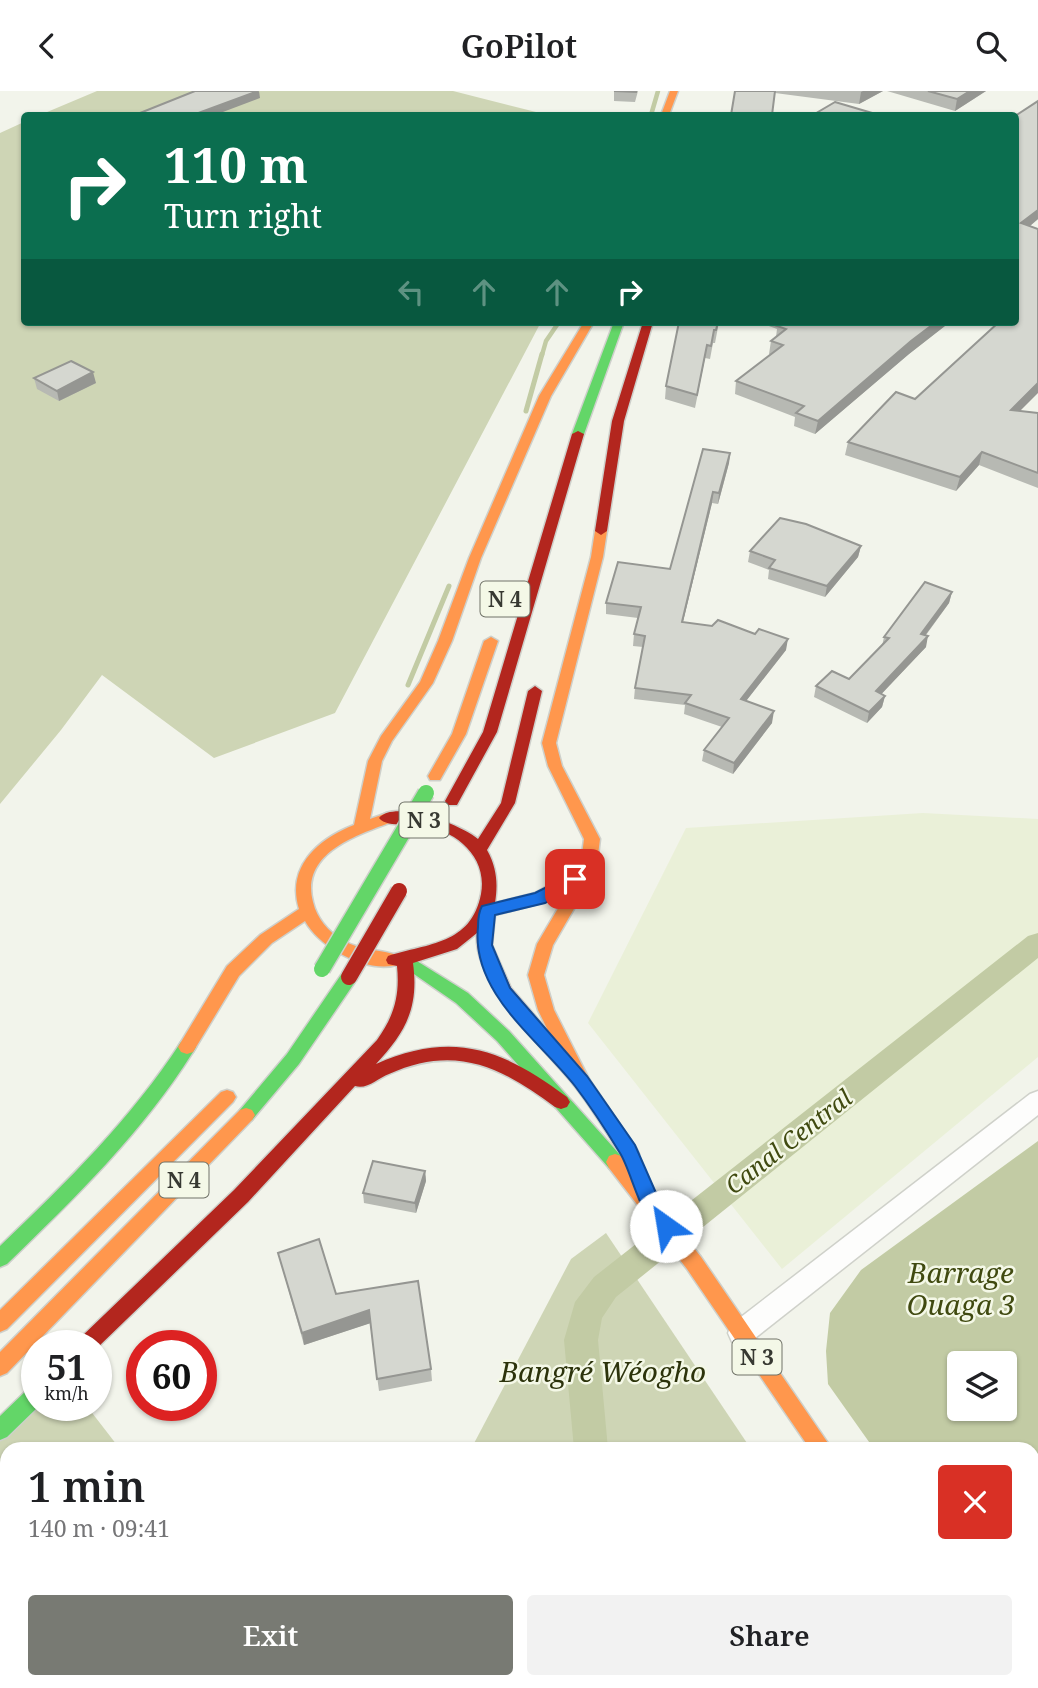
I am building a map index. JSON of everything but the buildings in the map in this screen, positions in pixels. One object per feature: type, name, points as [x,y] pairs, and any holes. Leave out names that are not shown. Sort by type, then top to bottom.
[{"type":"main road","points":[[666,112],[674,91]]},
{"type":"main road","points":[[682,112],[687,91]]},
{"type":"main road","points":[[361,824],[375,761],[386,739],[426,683],[445,641],[475,558],[545,396],[588,326]]},
{"type":"main road","points":[[576,373],[589,326]]},
{"type":"main road","points":[[599,426],[618,326]]},
{"type":"main road","name":"N 4","points":[[431,836],[490,732],[572,453],[618,326]]},
{"type":"main road","points":[[581,1081],[546,1010],[536,975],[545,944],[588,871],[592,839],[555,766],[549,743],[597,557],[618,421],[647,326]]},
{"type":"main road","name":"N 4","points":[[318,974],[459,734],[497,626]]},
{"type":"main road","points":[[481,849],[508,803],[539,678]]},
{"type":"main road","name":"N 3","points":[[305,913],[301,892],[305,871],[318,852],[337,836],[361,824],[387,818],[414,818],[441,823],[463,834],[481,849],[491,870],[493,893],[487,911],[484,945],[493,973],[504,992],[581,1081],[629,1151],[653,1207]]},
{"type":"main road","name":"N 4","points":[[0,1366],[241,1121],[293,1059],[349,977],[411,871]]},
{"type":"main road","points":[[0,1258],[101,1160],[163,1087],[233,971],[266,939],[305,913],[315,930],[332,944],[353,954],[377,959],[404,959],[437,952],[465,936],[487,911],[539,898],[588,871]]},
{"type":"main road","points":[[103,1330],[241,1196],[383,1045],[403,1019],[410,992],[404,959]]},
{"type":"main road","name":"N 3","points":[[404,959],[462,997],[503,1036],[653,1207],[817,1442]]},
{"type":"main road","points":[[310,1122],[388,1062],[421,1055],[467,1054],[508,1066],[561,1102]]},
{"type":"main road","name":"N 4","points":[[0,1324],[238,1084]]},
{"type":"main road","points":[[0,1430],[21,1410]]},
{"type":"street","points":[[741,1333],[1038,1101]]},
{"type":"shaded area","points":[[923,813],[1038,819],[1038,1057],[782,1269],[588,1023],[686,828]]},
{"type":"green space","points":[[97,91],[453,91],[536,112],[47,112]]},
{"type":"green space","points":[[21,123],[21,326],[539,326],[335,713],[214,758],[102,675],[0,804],[0,133]]},
{"type":"green space","name":"Bangré Wéogho","points":[[606,1233],[746,1442],[475,1442],[571,1259]]},
{"type":"green space","points":[[21,1420],[98,1421],[115,1442],[0,1442]]},
{"type":"water","name":"Barrage Ouaga 3","points":[[1038,1141],[1038,1442],[869,1442],[828,1384],[826,1351],[830,1313],[861,1270]]},
{"type":"waterway","points":[[652,112],[658,91]]},
{"type":"waterway","points":[[542,355],[546,341],[556,326]]},
{"type":"waterway","points":[[526,411],[542,354]]},
{"type":"waterway","points":[[408,685],[449,586]]},
{"type":"waterway","name":"Canal Central","points":[[590,1442],[581,1340],[587,1313],[605,1287],[1038,943]]},
{"type":"traffic: fast","points":[[578,434],[618,326]]},
{"type":"traffic: fast","points":[[322,969],[426,793]]},
{"type":"traffic: fast","points":[[404,959],[462,998],[503,1036],[615,1162]]},
{"type":"traffic: fast","points":[[246,1115],[293,1059],[349,977]]},
{"type":"traffic: fast","points":[[0,1258],[101,1159],[147,1105],[187,1047]]},
{"type":"traffic: fast","points":[[0,1430],[21,1410]]},
{"type":"traffic: slow","points":[[666,112],[674,91]]},
{"type":"traffic: slow","points":[[361,824],[375,761],[386,739],[426,683],[445,641],[475,558],[545,396],[587,326]]},
{"type":"traffic: slow","points":[[581,1081],[546,1010],[536,975],[545,944],[588,871],[592,839],[555,766],[549,743],[597,557],[601,531]]},
{"type":"traffic: slow","points":[[435,776],[459,734],[491,641]]},
{"type":"traffic: slow","points":[[387,818],[347,834],[320,851],[308,868],[303,895],[316,927],[337,945],[365,956],[394,960]]},
{"type":"traffic: slow","points":[[187,1047],[233,971],[266,939],[305,913]]},
{"type":"traffic: slow","points":[[0,1323],[227,1097]]},
{"type":"traffic: slow","points":[[0,1366],[246,1115]]},
{"type":"traffic: slow","points":[[615,1162],[694,1263],[817,1442]]},
{"type":"traffic: jam","points":[[601,531],[618,421],[647,326]]},
{"type":"traffic: jam","points":[[452,801],[490,732],[578,434]]},
{"type":"traffic: jam","points":[[480,849],[508,803],[535,691]]},
{"type":"traffic: jam","points":[[387,818],[430,821],[455,830],[471,841],[482,855],[490,888],[487,904],[479,920],[467,934],[437,951],[394,960]]},
{"type":"traffic: jam","points":[[487,911],[539,898],[586,872]]},
{"type":"traffic: jam","points":[[349,977],[399,891]]},
{"type":"traffic: jam","points":[[487,911],[484,945],[504,992],[581,1081],[630,1154]]},
{"type":"traffic: jam","points":[[103,1330],[241,1196],[383,1045],[397,1024],[405,1005],[407,984],[404,959]]},
{"type":"traffic: jam","points":[[361,1081],[378,1071],[415,1057],[454,1054],[492,1060],[511,1068],[561,1102]]},
{"type":"route","points":[[575,879],[539,898],[487,911],[484,945],[493,973],[504,992],[581,1081],[629,1151],[653,1207],[666,1226]]}]
